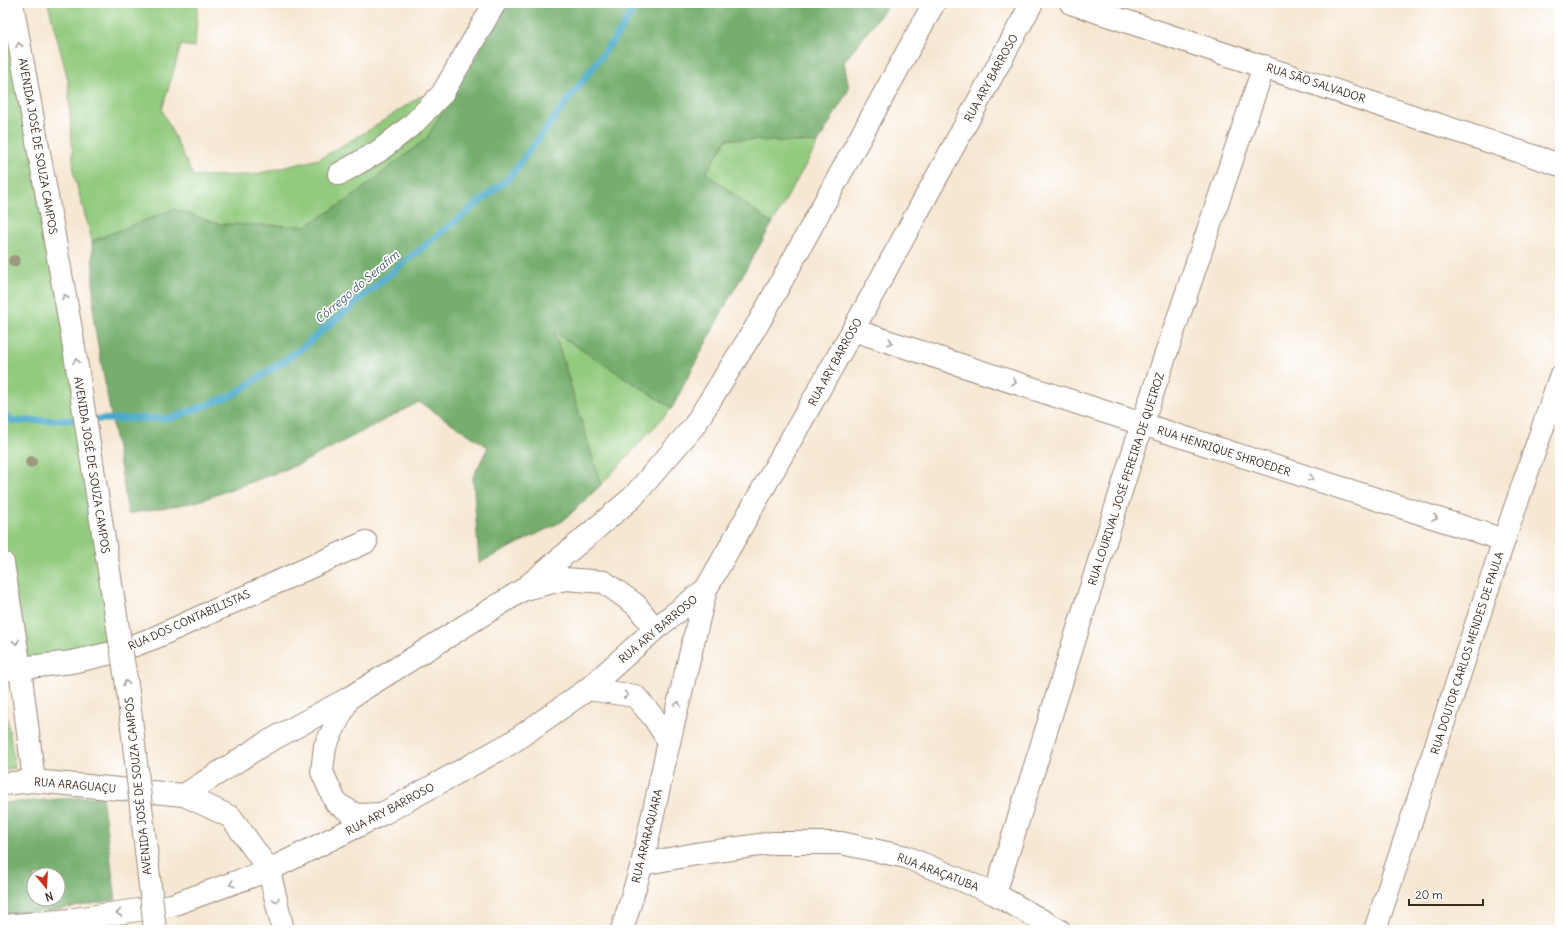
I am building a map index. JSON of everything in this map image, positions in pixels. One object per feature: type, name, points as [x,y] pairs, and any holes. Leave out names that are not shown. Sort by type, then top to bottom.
[{"type":"main road","name":"AVENIDA JOSÉ DE SOUZA CAMPOS","points":[[12,3],[72,335],[128,692],[154,930]]},
{"type":"main road","points":[[339,174],[379,151],[413,124],[442,94],[495,3]]},
{"type":"main road","points":[[184,795],[264,744],[349,698],[524,589],[632,498],[694,426],[759,322],[934,3]]},
{"type":"main road","name":"RUA ARY BARROSO","points":[[3,926],[69,920],[172,905],[269,870],[384,813],[511,744],[588,689],[655,629],[706,589],[853,330],[1032,3]]},
{"type":"main road","name":"RUA SÃO SALVADOR","points":[[1071,3],[1560,165]]},
{"type":"main road","name":"RUA LOURIVAL JOSÉ PEREIRA DE QUEIROZ","points":[[995,894],[1142,424],[1264,66]]},
{"type":"main road","name":"RUA HENRIQUE SHROEDER","points":[[853,330],[1504,540]]},
{"type":"main road","name":"RUA DOUTOR CARLOS MENDES DE PAULA","points":[[1375,930],[1504,540],[1560,377]]},
{"type":"main road","name":"RUA DOS CONTABILISTAS","points":[[12,669],[72,662],[116,652],[154,638],[366,542]]},
{"type":"main road","points":[[3,562],[12,669],[34,781]]},
{"type":"main road","points":[[524,589],[565,578],[604,582],[636,605],[655,629]]},
{"type":"main road","name":"RUA ARARAQUARA","points":[[622,930],[642,864],[669,742],[706,589]]},
{"type":"main road","points":[[588,689],[635,696],[654,718],[669,742]]},
{"type":"main road","points":[[349,698],[325,746],[322,772],[336,803],[356,815],[384,813]]},
{"type":"main road","name":"RUA ARAGUAÇU","points":[[3,784],[34,781],[184,795],[231,817],[269,870],[284,930]]},
{"type":"main road","name":"RUA ARAÇATUBA","points":[[642,864],[696,854],[773,843],[842,843],[906,857],[995,894],[1059,930]]},
{"type":"green space","points":[[3,3],[11,3],[116,652],[20,668],[3,563]]},
{"type":"green space","points":[[48,3],[198,3],[195,47],[181,45],[162,110],[193,176],[252,175],[319,159],[369,130],[419,97],[454,91],[426,139],[348,200],[306,226],[219,224],[174,209],[92,241],[74,175],[68,80]]},
{"type":"green space","points":[[508,3],[890,3],[844,62],[849,89],[818,143],[727,139],[706,173],[772,224],[726,304],[672,408],[554,332],[601,485],[563,521],[479,563],[473,477],[488,447],[419,402],[300,464],[196,502],[128,514],[94,323],[92,241],[174,209],[219,224],[306,226],[348,200],[426,139]]},
{"type":"green space","points":[[727,139],[818,143],[772,224],[706,173]]},
{"type":"green space","points":[[554,331],[672,408],[601,485]]},
{"type":"green space","points":[[3,692],[15,768],[3,770]]},
{"type":"green space","points":[[102,796],[116,900],[49,911],[3,914],[3,803]]},
{"type":"waterway","name":"Córrego do Serafim","points":[[3,413],[13,421],[172,418],[233,395],[297,352],[397,268],[508,179],[622,29],[636,3]]}]
